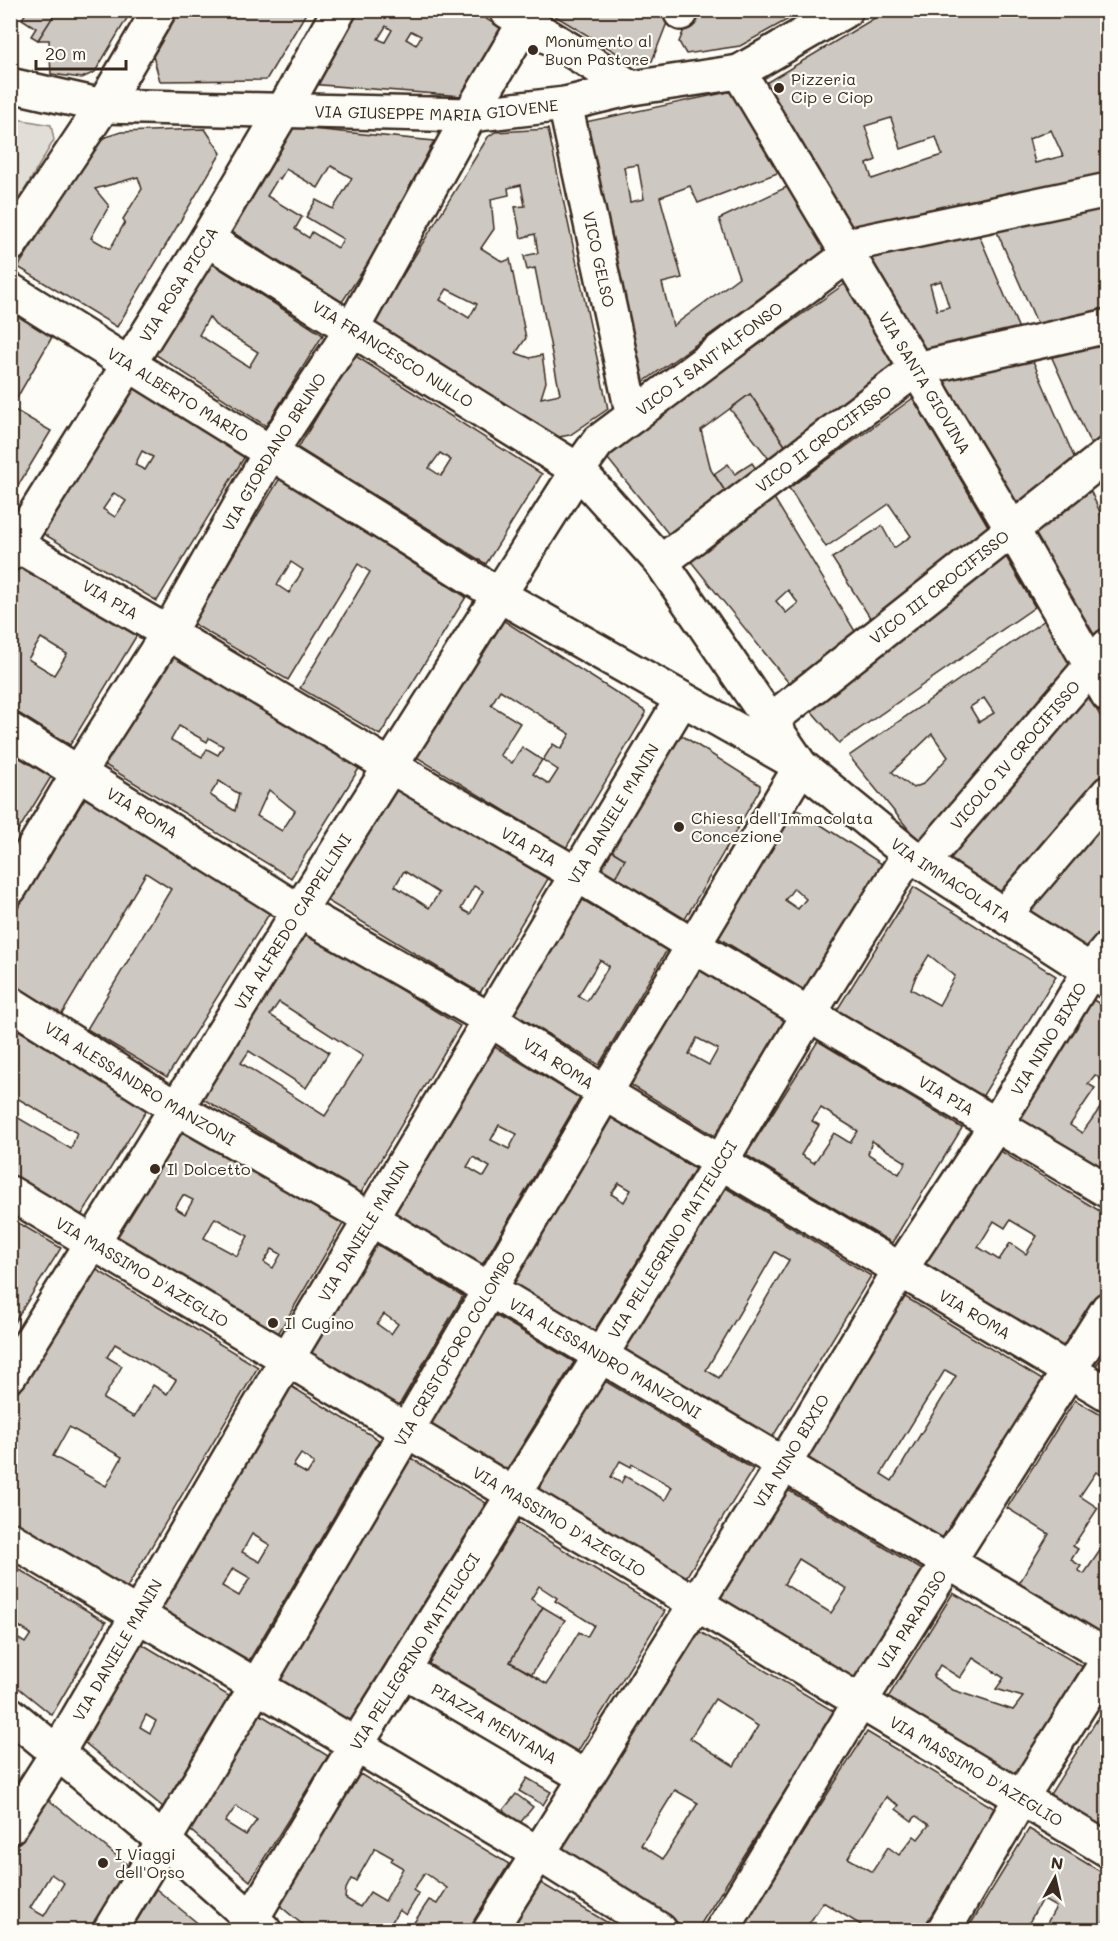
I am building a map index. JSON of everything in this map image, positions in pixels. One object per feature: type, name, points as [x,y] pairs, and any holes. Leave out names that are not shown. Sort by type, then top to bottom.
[{"type":"street","points":[[10,245],[104,106],[159,10]]},
{"type":"street","name":"VIA ROSA PICCA","points":[[12,547],[207,239],[339,10]]},
{"type":"street","name":"VIA GIUSEPPE MARIA GIOVENE","points":[[10,85],[104,106],[470,115],[566,104],[632,88],[739,72],[846,10]]},
{"type":"street","points":[[520,15],[632,88]]},
{"type":"street","name":"VIA GIORDANO BRUNO","points":[[10,888],[79,772],[168,633],[270,453],[352,329],[470,115],[520,15]]},
{"type":"street","name":"VIA SANTA GIOVINA","points":[[739,72],[1012,529],[1099,657],[1107,696]]},
{"type":"street","name":"VICO GELSO","points":[[566,104],[633,416]]},
{"type":"street","name":"VICO I SANT'ALFONSO","points":[[578,470],[598,442],[846,251],[1107,190]]},
{"type":"street","name":"VIA FRANCESCO NULLO","points":[[207,239],[578,470]]},
{"type":"street","name":"VIA ALBERTO MARIO","points":[[10,291],[499,595]]},
{"type":"street","name":"VICO II CROCIFISSO","points":[[661,562],[916,369],[1107,327]]},
{"type":"street","name":"VICO III CROCIFISSO","points":[[770,721],[1107,454]]},
{"type":"street","name":"VIA IMMACOLATA","points":[[578,470],[661,562],[801,766]]},
{"type":"street","name":"VIA ALFREDO CAPPELLINI","points":[[10,1375],[299,910],[578,470]]},
{"type":"street","name":"VIA PIA","points":[[12,547],[168,633],[390,766],[578,874],[692,945],[1107,1191]]},
{"type":"street","name":"VIA IMMACOLATA","points":[[499,595],[801,766],[916,859],[1004,915],[1102,967]]},
{"type":"street","name":"VICOLO IV CROCIFISSO","points":[[916,859],[1099,657]]},
{"type":"street","name":"VIA DANIELE MANIN","points":[[10,1827],[58,1752],[287,1359],[682,699]]},
{"type":"street","name":"VIA ROMA","points":[[10,730],[299,910],[489,1019],[720,1163],[1107,1394]]},
{"type":"street","name":"VIA CRISTOFORO COLOMBO","points":[[110,1930],[256,1687],[692,945],[801,766]]},
{"type":"street","points":[[1004,915],[1107,794]]},
{"type":"street","name":"VIA PELLEGRINO MATTEUCCI","points":[[254,1927],[356,1745],[720,1163],[808,1014],[916,859]]},
{"type":"street","name":"VIA NINO BIXIO","points":[[490,1930],[784,1464],[900,1270],[1102,967]]},
{"type":"street","name":"VIA ALESSANDRO MANZONI","points":[[10,1004],[176,1108],[490,1289],[1107,1658]]},
{"type":"street","name":"VIA MASSIMO D'AZEGLIO","points":[[10,1193],[1107,1850]]},
{"type":"street","name":"VIA PARADISO","points":[[722,1930],[860,1702],[1107,1309]]},
{"type":"street","points":[[10,1539],[538,1854],[660,1930]]},
{"type":"street","points":[[944,1930],[1021,1798],[1107,1658]]},
{"type":"street","name":"PIAZZA MENTANA","points":[[403,1670],[585,1777]]},
{"type":"street","points":[[10,1714],[163,1840],[254,1927]]},
{"type":"shaded area","points":[[11,118],[51,125],[54,140],[11,213]]},
{"type":"building","points":[[28,10],[45,10],[54,16],[38,40],[31,36],[36,28],[22,19]]},
{"type":"building","points":[[57,10],[132,10],[95,72],[82,78],[51,74],[49,40],[38,40]]},
{"type":"building","points":[[180,10],[308,10],[266,80],[160,81],[153,56]]},
{"type":"building","points":[[352,10],[472,10],[501,28],[462,96],[309,84]],"holes":[[[386,26],[392,30],[385,42],[378,39]],[[411,31],[421,36],[416,45],[406,39]]]},
{"type":"building","points":[[555,10],[672,10],[652,61],[635,64],[552,14]]},
{"type":"building","points":[[692,10],[805,10],[740,46],[686,54],[679,42]]},
{"type":"building","points":[[888,10],[1108,10],[1108,181],[854,235],[764,84]],"holes":[[[891,118],[901,149],[936,137],[942,155],[872,179],[867,164],[876,160],[865,126]],[[1051,130],[1063,156],[1035,163],[1029,139]]]},
{"type":"building","points":[[733,91],[780,172],[698,203],[690,186],[660,197],[682,278],[662,283],[673,326],[739,277],[719,219],[789,186],[827,251],[639,385],[585,122]],"holes":[[[638,165],[644,199],[630,202],[624,167]]]},
{"type":"building","points":[[281,126],[434,141],[374,254],[342,302],[221,225]],"holes":[[[331,166],[352,178],[333,209],[316,200],[306,217],[343,239],[338,248],[312,232],[309,238],[295,229],[302,217],[267,196],[286,169],[318,188]]]},
{"type":"building","points":[[205,129],[221,153],[117,327],[18,267],[95,146],[106,137],[121,132]],"holes":[[[138,177],[142,189],[123,219],[125,222],[110,249],[91,238],[109,206],[95,189]]]},
{"type":"building","points":[[548,129],[608,409],[570,435],[553,438],[374,322],[488,137],[495,132]],"holes":[[[521,185],[525,206],[515,207],[521,238],[535,234],[538,253],[524,256],[527,270],[535,268],[560,394],[541,398],[546,382],[542,355],[530,358],[516,353],[526,338],[510,259],[503,262],[481,248],[494,229],[491,199],[509,195],[508,188]],[[447,289],[477,304],[469,318],[440,300]]]},
{"type":"building","points":[[1108,202],[1108,319],[1041,332],[994,225]]},
{"type":"building","points":[[976,228],[1022,336],[920,357],[862,259]],"holes":[[[941,281],[949,307],[937,310],[930,284]]]},
{"type":"building","points":[[202,257],[323,335],[266,426],[147,349]],"holes":[[[209,317],[215,325],[258,352],[249,367],[199,335]]]},
{"type":"building","points":[[846,283],[898,372],[790,453],[750,394],[701,430],[711,470],[727,494],[671,537],[604,454]]},
{"type":"building","points":[[10,305],[55,332],[11,408],[51,431],[10,499]]},
{"type":"building","points":[[1108,339],[1108,441],[1094,452],[1049,351]]},
{"type":"building","points":[[1030,354],[1077,464],[1015,516],[931,374]]},
{"type":"building","points":[[354,355],[542,474],[486,564],[298,448]],"holes":[[[440,453],[451,460],[441,476],[429,468]]]},
{"type":"building","points":[[127,381],[245,456],[157,601],[37,530]],"holes":[[[142,451],[153,457],[145,470],[135,465]],[[114,493],[126,501],[115,517],[103,509]]]},
{"type":"building","points":[[750,394],[790,453],[773,464],[730,409]]},
{"type":"building","points":[[913,398],[992,533],[876,627],[832,558],[882,526],[894,548],[911,536],[889,504],[826,547],[789,488]]},
{"type":"building","points":[[752,463],[759,473],[727,494],[714,474],[728,464],[735,474]]},
{"type":"building","points":[[280,478],[466,597],[380,735],[300,688],[370,572],[358,564],[288,680],[192,623]],"holes":[[[291,562],[303,570],[289,593],[277,585]]]},
{"type":"building","points":[[1087,483],[1108,530],[1108,633],[1094,649],[1024,532]]},
{"type":"building","points":[[774,498],[861,641],[796,692],[689,559]],"holes":[[[788,590],[798,603],[786,613],[776,601]]]},
{"type":"building","points":[[1002,550],[1035,607],[839,743],[807,706]]},
{"type":"building","points":[[17,564],[137,635],[70,745],[10,708],[10,575]],"holes":[[[41,638],[67,654],[54,675],[28,659]]]},
{"type":"building","points":[[495,615],[645,711],[645,715],[566,848],[410,753]],"holes":[[[500,690],[570,734],[561,749],[553,744],[543,760],[558,770],[549,784],[533,774],[542,760],[522,747],[512,763],[500,755],[520,723],[491,705]]]},
{"type":"building","points":[[1045,620],[1074,671],[923,847],[849,756]],"holes":[[[984,698],[994,713],[979,722],[970,707]],[[932,734],[948,757],[923,784],[913,788],[892,772]]]},
{"type":"building","points":[[172,655],[360,767],[291,878],[105,765]],"holes":[[[179,726],[207,742],[209,738],[223,746],[218,755],[207,749],[202,757],[171,740]],[[219,781],[239,794],[235,811],[210,795]],[[269,790],[295,811],[282,831],[257,816]]]},
{"type":"building","points":[[1084,688],[1108,729],[1108,782],[1006,901],[939,858]]},
{"type":"building","name":"Chiesa dell'Immacolata Concezione","points":[[678,733],[760,785],[760,789],[685,919],[615,877],[625,859],[607,848]]},
{"type":"building","points":[[10,752],[51,777],[10,844]]},
{"type":"building","points":[[390,785],[548,879],[480,993],[321,897]],"holes":[[[404,871],[439,893],[429,908],[395,886]],[[474,886],[483,891],[470,914],[461,909]]]},
{"type":"building","points":[[85,798],[271,911],[167,1077],[87,1029],[171,889],[146,873],[62,1014],[10,983],[10,921]]},
{"type":"building","points":[[787,803],[885,866],[806,991],[712,934]],"holes":[[[794,888],[806,899],[798,909],[785,900]]]},
{"type":"building","points":[[1108,803],[1108,927],[1087,952],[1018,908]]},
{"type":"building","points":[[607,848],[625,859],[615,877],[596,866]]},
{"type":"building","points":[[914,887],[1056,976],[982,1097],[837,1010]],"holes":[[[929,955],[955,976],[939,1005],[911,989]]]},
{"type":"building","points":[[578,897],[667,950],[599,1065],[510,1011]],"holes":[[[600,960],[609,966],[587,1001],[578,996]]]},
{"type":"building","points":[[301,929],[460,1026],[361,1193],[198,1096]],"holes":[[[279,1002],[363,1056],[325,1116],[241,1063],[249,1051],[306,1088],[329,1052],[270,1015]]]},
{"type":"building","points":[[693,966],[787,1022],[715,1136],[626,1082]],"holes":[[[697,1038],[718,1049],[709,1065],[689,1054]]]},
{"type":"building","points":[[1087,996],[1108,1009],[1108,1084],[1095,1075],[1088,1084],[1095,1088],[1070,1125],[1082,1133],[1108,1097],[1108,1173],[1013,1116]]},
{"type":"building","points":[[10,1025],[148,1108],[81,1216],[10,1174],[10,1113],[71,1149],[77,1133],[10,1094]]},
{"type":"building","points":[[818,1041],[962,1128],[892,1243],[746,1155]],"holes":[[[821,1108],[858,1131],[850,1143],[834,1133],[814,1163],[801,1155],[819,1125],[812,1121]],[[872,1141],[906,1162],[899,1174],[868,1154]]]},
{"type":"building","points":[[490,1044],[580,1098],[482,1265],[392,1211]],"holes":[[[499,1125],[517,1134],[509,1149],[491,1140]],[[473,1157],[490,1167],[484,1177],[467,1167]]]},
{"type":"building","points":[[607,1115],[695,1169],[594,1331],[511,1282]],"holes":[[[619,1183],[631,1190],[624,1202],[611,1194]]]},
{"type":"building","points":[[179,1126],[343,1224],[278,1334],[112,1235]],"holes":[[[183,1195],[193,1200],[185,1214],[175,1208]],[[215,1218],[248,1236],[237,1256],[204,1238]],[[272,1249],[281,1254],[273,1268],[264,1262]]]},
{"type":"building","points":[[994,1147],[1108,1216],[1108,1282],[1065,1348],[923,1262]],"holes":[[[1010,1220],[1037,1236],[1026,1254],[1010,1243],[999,1260],[978,1247],[994,1221],[1005,1228]]]},
{"type":"building","points":[[726,1188],[871,1276],[772,1438],[625,1350]],"holes":[[[775,1252],[789,1260],[719,1378],[706,1370]]]},
{"type":"building","points":[[10,1218],[61,1248],[10,1329]]},
{"type":"building","points":[[373,1242],[463,1296],[398,1407],[308,1352]],"holes":[[[384,1314],[398,1324],[391,1334],[377,1324]]]},
{"type":"building","points":[[92,1267],[258,1367],[125,1591],[10,1522],[10,1400]],"holes":[[[115,1344],[176,1380],[167,1394],[153,1385],[134,1417],[103,1399],[122,1366],[107,1357]],[[69,1427],[122,1457],[106,1486],[53,1456]]]},
{"type":"building","points":[[902,1295],[1044,1381],[944,1541],[802,1456]],"holes":[[[945,1370],[956,1376],[892,1481],[881,1474]]]},
{"type":"building","points":[[493,1314],[574,1362],[506,1471],[428,1425]]},
{"type":"building","points":[[1108,1348],[1108,1374],[1095,1367]]},
{"type":"building","points":[[605,1381],[753,1469],[685,1579],[538,1490]],"holes":[[[620,1461],[631,1467],[632,1464],[672,1487],[665,1500],[625,1476],[621,1483],[611,1477]]]},
{"type":"building","points":[[289,1385],[379,1440],[247,1664],[156,1609]],"holes":[[[301,1454],[314,1463],[307,1474],[293,1466]],[[252,1534],[270,1545],[260,1562],[242,1552]],[[233,1568],[250,1578],[239,1596],[222,1586]]]},
{"type":"building","points":[[1075,1400],[1108,1419],[1108,1480],[1096,1472],[1080,1496],[1098,1508],[1073,1546],[1078,1549],[1071,1560],[1081,1566],[1078,1570],[1084,1574],[1108,1539],[1108,1632],[1104,1637],[1018,1585],[1049,1534],[1007,1508]]},
{"type":"building","points":[[409,1457],[486,1503],[348,1724],[277,1682]]},
{"type":"building","points":[[783,1487],[924,1571],[855,1680],[716,1597]],"holes":[[[799,1559],[847,1589],[831,1613],[784,1584]]]},
{"type":"building","points":[[517,1522],[665,1611],[573,1759],[424,1671]],"holes":[[[539,1586],[557,1598],[555,1601],[594,1625],[587,1637],[579,1632],[547,1684],[510,1662],[543,1607],[531,1599]]]},
{"type":"building","points":[[10,1564],[106,1622],[52,1715],[10,1681]],"holes":[[[18,1626],[31,1634],[25,1643],[12,1635]]]},
{"type":"building","points":[[953,1593],[1085,1668],[1017,1777],[887,1699]],"holes":[[[973,1658],[1004,1678],[996,1689],[1023,1697],[1013,1710],[953,1690],[933,1677],[940,1665],[960,1678]]]},
{"type":"building","points":[[543,1607],[565,1620],[532,1674],[510,1662]]},
{"type":"building","points":[[695,1629],[835,1712],[697,1930],[690,1930],[558,1851]],"holes":[[[715,1699],[758,1726],[734,1766],[690,1738]],[[675,1790],[698,1803],[663,1859],[641,1845]]]},
{"type":"building","points":[[137,1641],[229,1696],[163,1807],[79,1738]],"holes":[[[146,1715],[156,1721],[150,1733],[140,1727]]]},
{"type":"building","points":[[1108,1702],[1108,1831],[1049,1796]]},
{"type":"building","points":[[258,1713],[328,1756],[250,1881],[190,1830]],"holes":[[[236,1806],[257,1820],[246,1835],[225,1822]]]},
{"type":"building","points":[[867,1732],[997,1810],[922,1930],[857,1930],[861,1925],[823,1902],[805,1930],[741,1930]],"holes":[[[886,1797],[899,1805],[896,1809],[912,1821],[916,1816],[929,1825],[918,1839],[914,1836],[899,1855],[888,1847],[872,1872],[848,1858]]]},
{"type":"building","points":[[360,1774],[509,1864],[468,1930],[409,1930],[429,1900],[437,1904],[447,1888],[425,1873],[413,1890],[419,1894],[406,1915],[399,1910],[390,1925],[398,1930],[309,1930],[279,1905]],"holes":[[[375,1848],[393,1858],[391,1861],[403,1868],[385,1901],[370,1892],[360,1907],[345,1898],[351,1879],[356,1881]]]},
{"type":"building","points":[[527,1778],[551,1792],[543,1805],[519,1791]]},
{"type":"building","points":[[516,1794],[533,1807],[520,1823],[503,1810]]},
{"type":"building","points":[[44,1796],[130,1867],[92,1930],[10,1930],[10,1853]],"holes":[[[51,1874],[64,1883],[44,1916],[30,1908]]]},
{"type":"building","points":[[1029,1829],[1108,1876],[1108,1915],[1098,1930],[1043,1930],[1056,1907],[1042,1899],[1025,1930],[967,1930]]},
{"type":"building","points":[[539,1882],[620,1930],[509,1930]]},
{"type":"building","points":[[156,1889],[206,1930],[131,1930]]},
{"type":"place","name":"Monumento al Buon Pastore","points":[[533,50]]},
{"type":"place","name":"Pizzeria Cip e Ciop","points":[[779,88]]},
{"type":"place","name":"Chiesa dell'Immacolata Concezione","points":[[679,827]]},
{"type":"place","name":"Il Dolcetto","points":[[155,1169]]},
{"type":"place","name":"Il Cugino","points":[[273,1323]]},
{"type":"place","name":"I Viaggi dell'Orso","points":[[103,1863]]}]
